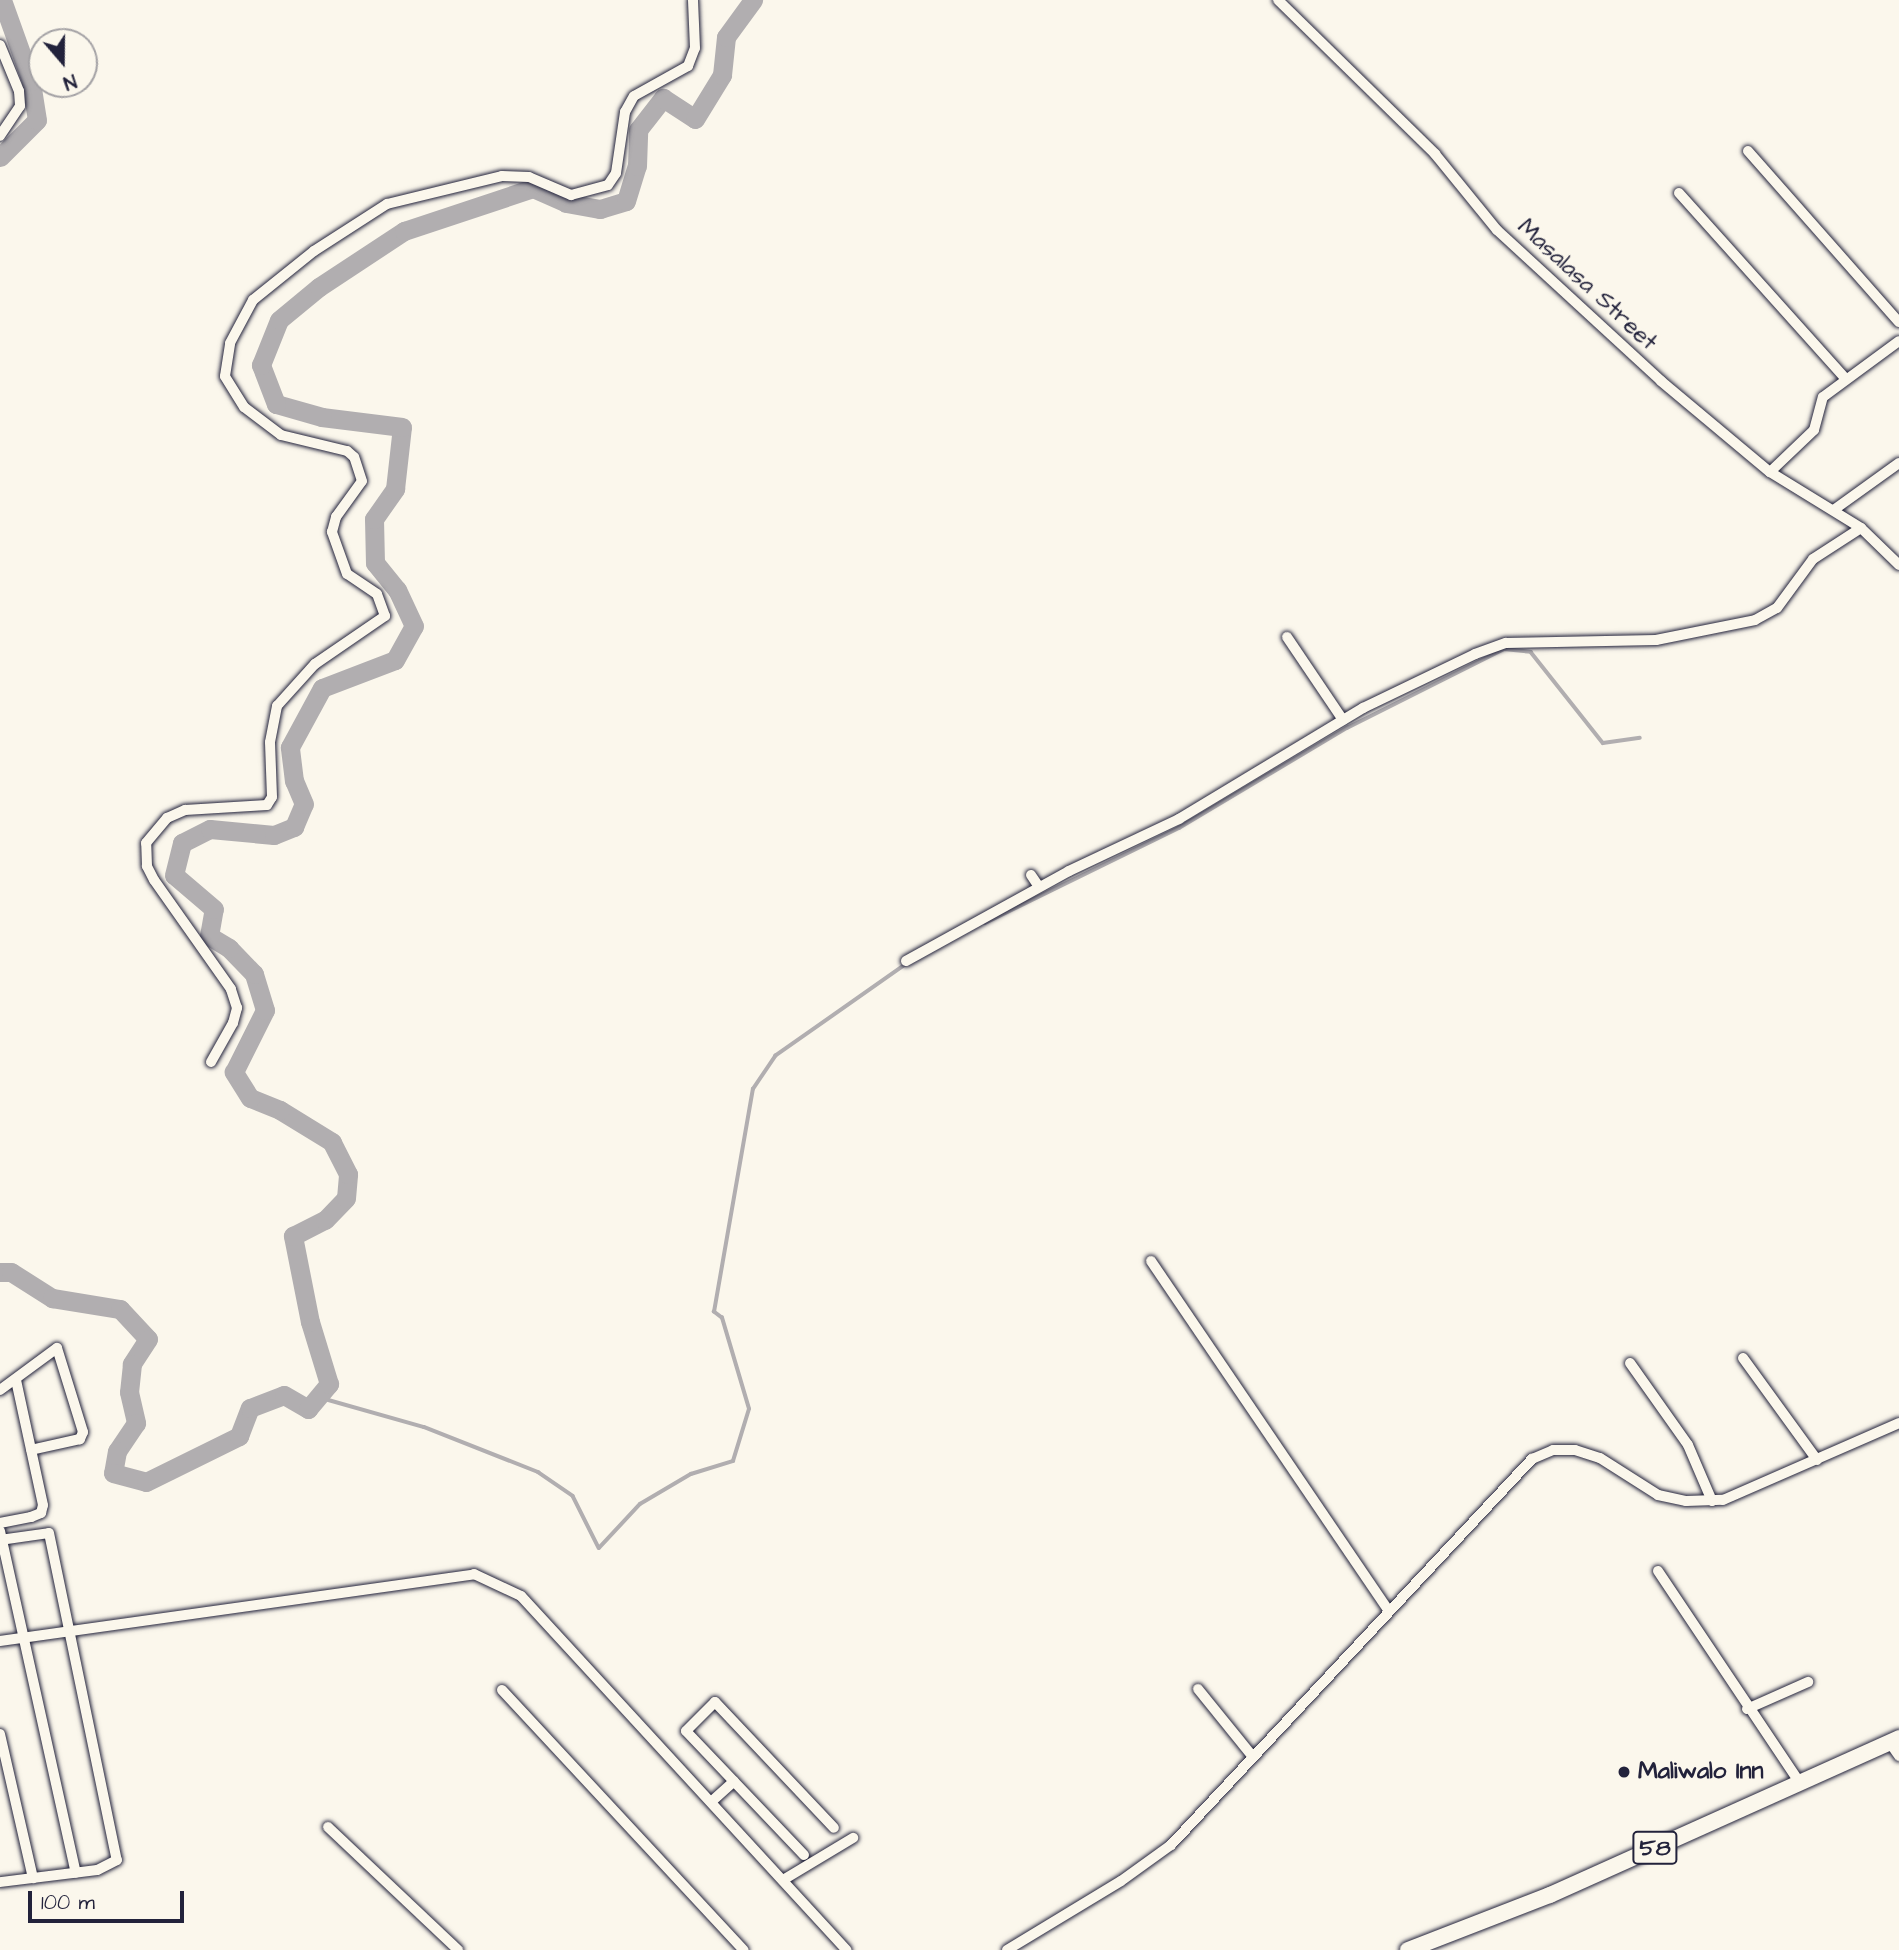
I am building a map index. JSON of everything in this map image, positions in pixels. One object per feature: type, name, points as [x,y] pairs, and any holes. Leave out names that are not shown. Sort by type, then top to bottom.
[{"type":"highway","name":"58","points":[[1408,1950],[1540,1899],[1800,1783],[1896,1746]]},
{"type":"street","points":[[211,1062],[233,1023],[237,1007],[231,989],[146,866],[146,843],[167,818],[185,810],[267,805],[272,797],[270,742],[276,706],[315,664],[385,616],[377,594],[347,574],[332,532],[336,517],[362,481],[354,457],[347,451],[281,435],[244,407],[225,376],[230,343],[253,300],[314,251],[387,204],[502,176],[529,177],[571,195],[608,185],[616,173],[625,112],[634,96],[688,66],[695,48],[692,0]]},
{"type":"street","name":"Masalasa Street","points":[[1278,0],[1435,154],[1497,230],[1661,381],[1770,472],[1835,509],[1861,528],[1899,565]]},
{"type":"street","points":[[0,45],[19,91],[20,107],[0,136]]},
{"type":"street","points":[[1748,151],[1899,321]]},
{"type":"street","points":[[1679,193],[1845,378]]},
{"type":"street","points":[[1770,472],[1814,430],[1820,402],[1845,378],[1899,341]]},
{"type":"street","points":[[1835,509],[1899,463]]},
{"type":"street","points":[[906,961],[1038,887],[1179,819],[1342,720],[1506,643],[1656,640],[1755,621],[1777,608],[1813,559],[1861,528]]},
{"type":"street","points":[[1287,637],[1342,720]]},
{"type":"street","points":[[1031,875],[1038,887]]},
{"type":"street","points":[[1151,1261],[1387,1608]]},
{"type":"street","points":[[0,1390],[57,1348],[83,1432],[80,1439],[31,1450]]},
{"type":"street","points":[[1743,1358],[1816,1460]]},
{"type":"street","points":[[1630,1363],[1688,1445],[1712,1501]]},
{"type":"street","points":[[0,1523],[41,1513],[43,1505],[16,1380]]},
{"type":"street","points":[[1007,1950],[1164,1850],[1253,1757],[1387,1608],[1522,1467],[1547,1452],[1583,1452],[1658,1495],[1712,1501],[1737,1496],[1899,1423]]},
{"type":"street","points":[[0,1881],[33,1878],[76,1873],[97,1870],[117,1860],[49,1532],[1,1537],[76,1873]]},
{"type":"street","points":[[1658,1571],[1800,1783]]},
{"type":"street","points":[[0,1640],[474,1574],[521,1596],[846,1950]]},
{"type":"street","points":[[1748,1709],[1808,1682]]},
{"type":"street","points":[[1198,1689],[1253,1757]]},
{"type":"street","points":[[502,1690],[744,1950]]},
{"type":"street","points":[[804,1855],[686,1731],[715,1702],[834,1828]]},
{"type":"street","points":[[0,1734],[33,1878]]},
{"type":"street","points":[[711,1802],[734,1781]]},
{"type":"street","points":[[328,1827],[458,1950]]},
{"type":"street","points":[[783,1880],[853,1838]]},
{"type":"waterway","points":[[0,157],[37,120],[31,81],[2,0]]},
{"type":"waterway","points":[[0,1272],[11,1272],[52,1298],[120,1309],[148,1339],[132,1364],[129,1392],[136,1423],[117,1451],[113,1473],[146,1482],[239,1436],[250,1408],[284,1395],[308,1409],[329,1384],[310,1322],[293,1236],[325,1220],[346,1198],[348,1174],[332,1142],[280,1110],[250,1098],[234,1072],[265,1010],[254,974],[229,948],[209,936],[214,909],[174,875],[182,843],[210,829],[274,835],[294,827],[304,804],[294,781],[290,747],[322,688],[395,660],[414,626],[397,590],[375,563],[374,519],[395,489],[402,427],[322,417],[276,404],[261,365],[279,320],[319,287],[404,231],[533,188],[566,203],[600,209],[626,201],[637,166],[638,130],[663,98],[695,119],[722,75],[726,37],[753,0]]},
{"type":"waterway","points":[[985,923],[1179,828],[1347,728],[1504,649],[1531,652],[1603,743],[1640,738]]},
{"type":"waterway","points":[[318,1397],[424,1427],[538,1472],[573,1496],[599,1548],[640,1504],[691,1474],[733,1461],[749,1409],[722,1318],[714,1312],[753,1089],[775,1056],[906,964]]},
{"type":"place","name":"Maliwalo Inn","points":[[1624,1772]]}]
